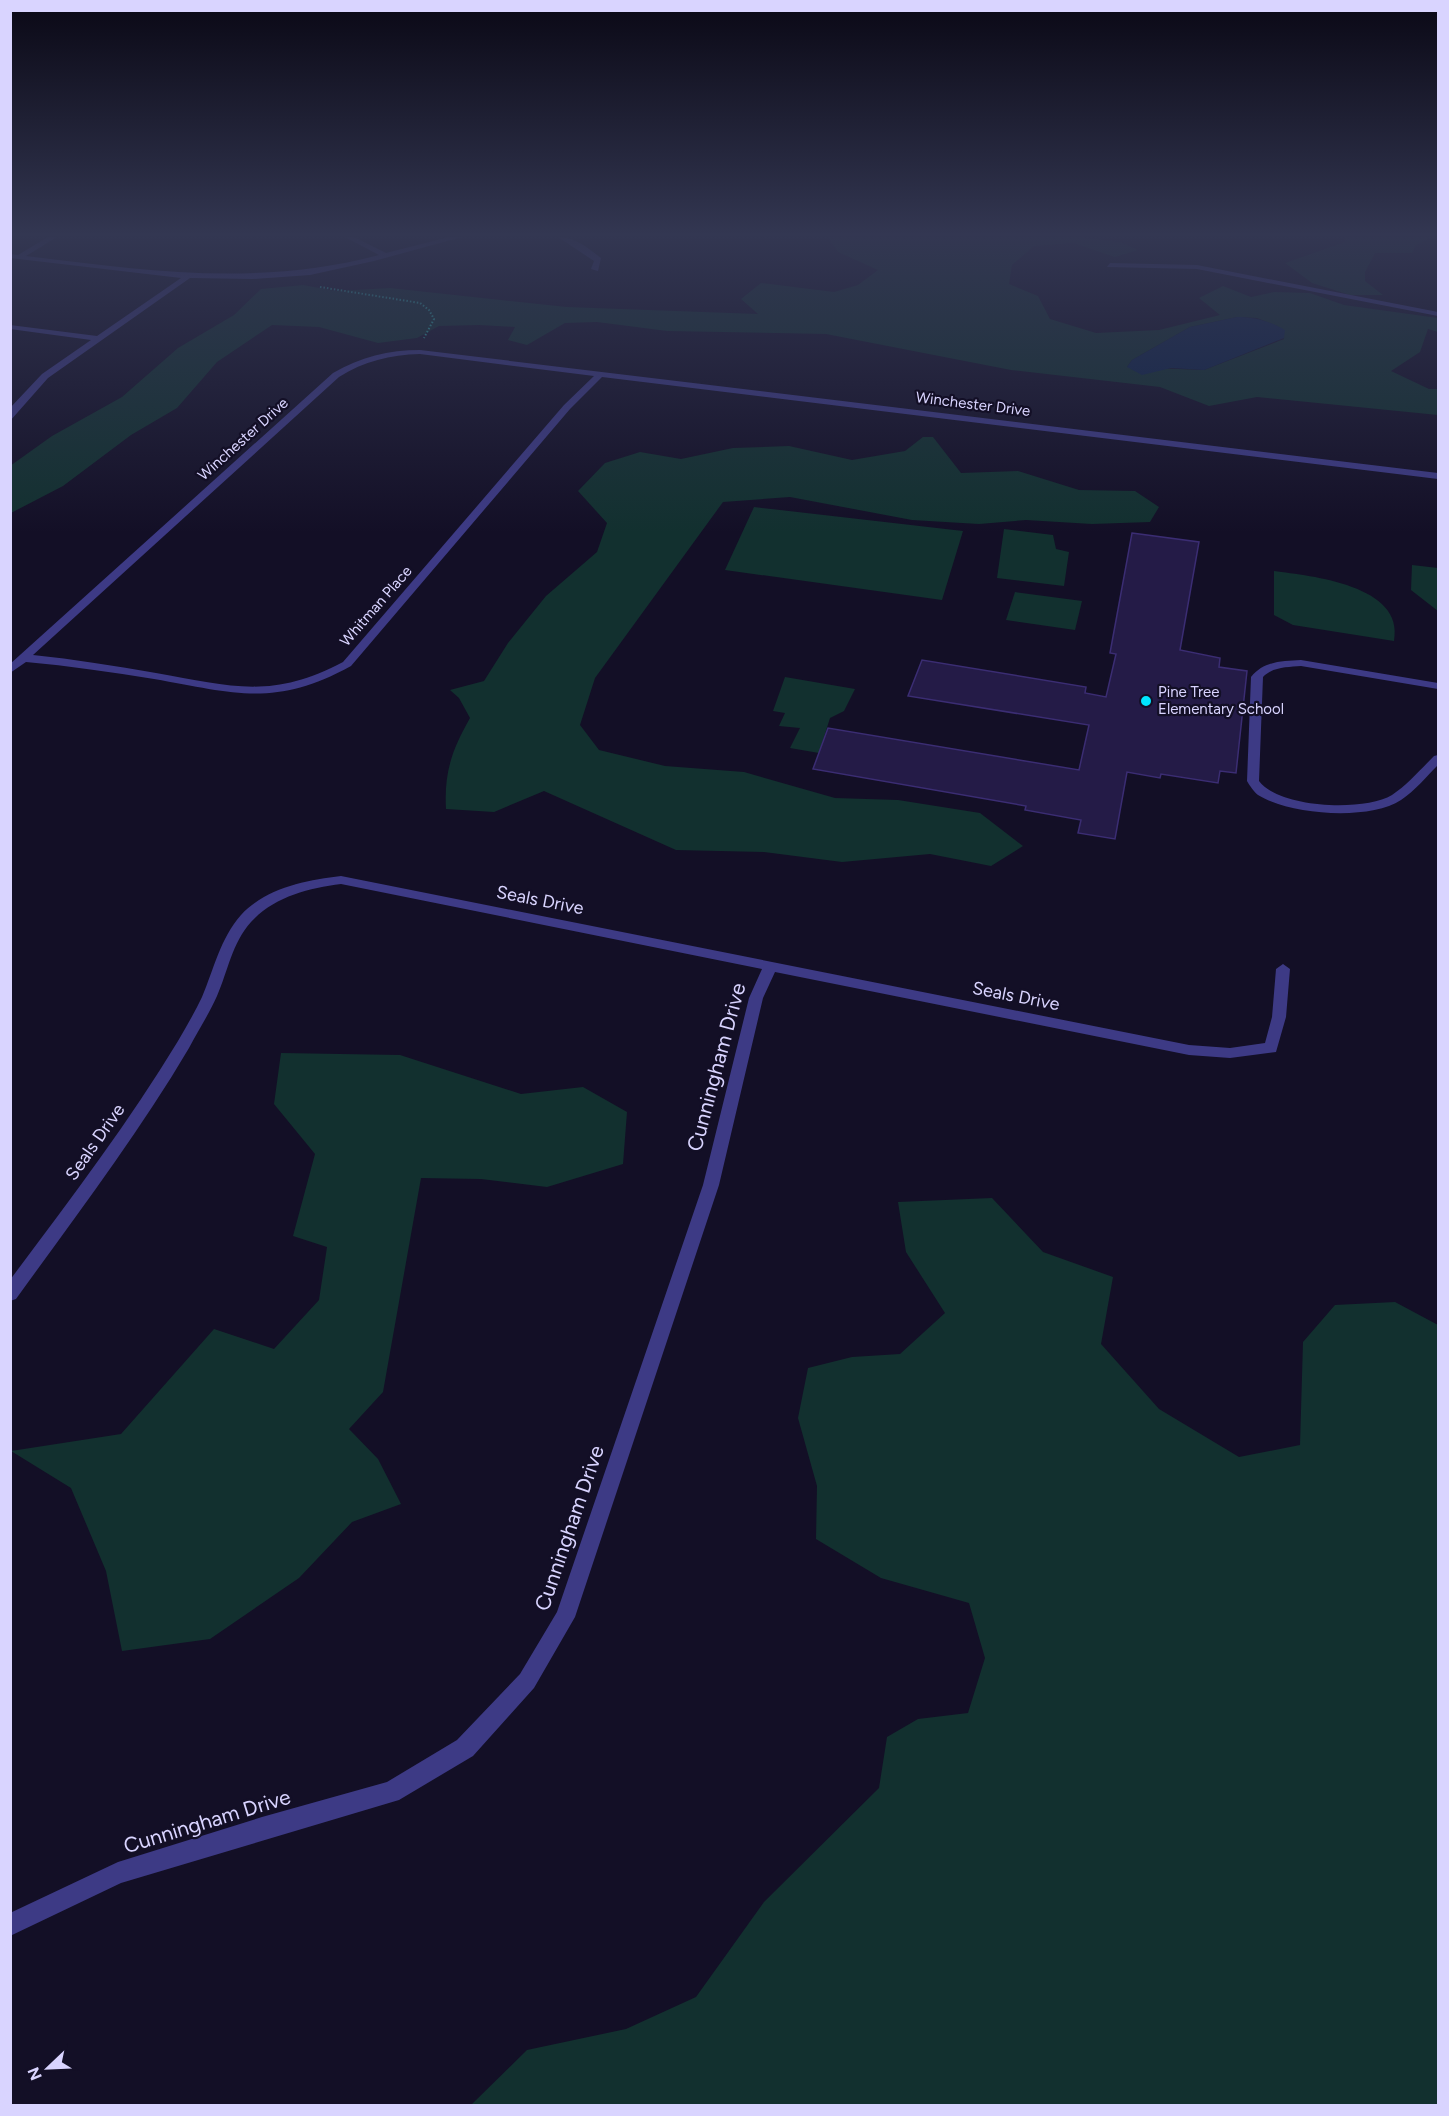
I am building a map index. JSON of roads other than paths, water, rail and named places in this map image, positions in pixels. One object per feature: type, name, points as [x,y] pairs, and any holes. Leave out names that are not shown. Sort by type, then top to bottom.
[{"type":"street","points":[[74,336],[98,339]]},
{"type":"street","points":[[11,414],[45,376],[103,336]]},
{"type":"street","name":"Winchester Drive","points":[[10,670],[336,375],[358,362],[385,354],[412,352],[1438,476]]},
{"type":"street","name":"Whitman Place","points":[[24,657],[82,663],[230,690],[267,691],[319,679],[347,664],[567,407],[600,374]]},
{"type":"street","points":[[1438,686],[1301,663],[1277,665],[1263,670],[1257,677],[1253,781],[1262,792],[1282,800],[1331,810],[1354,810],[1381,804],[1397,796],[1438,759]]},
{"type":"street","name":"Seals Drive","points":[[10,1294],[141,1112],[205,1007],[238,929],[256,910],[288,890],[317,882],[341,880],[1189,1050],[1230,1053],[1271,1048],[1279,1017],[1283,969]]},
{"type":"street","name":"Cunningham Drive","points":[[10,1925],[118,1873],[262,1828],[390,1792],[465,1748],[527,1681],[565,1617],[569,1606],[711,1185],[756,998],[770,967]]},
{"type":"water","points":[[1175,336],[1284,336],[1284,338],[1204,370],[1171,368],[1142,375],[1127,367],[1132,360]]},
{"type":"place","name":"Pine Tree Elementary School","points":[[1146,701]]}]
